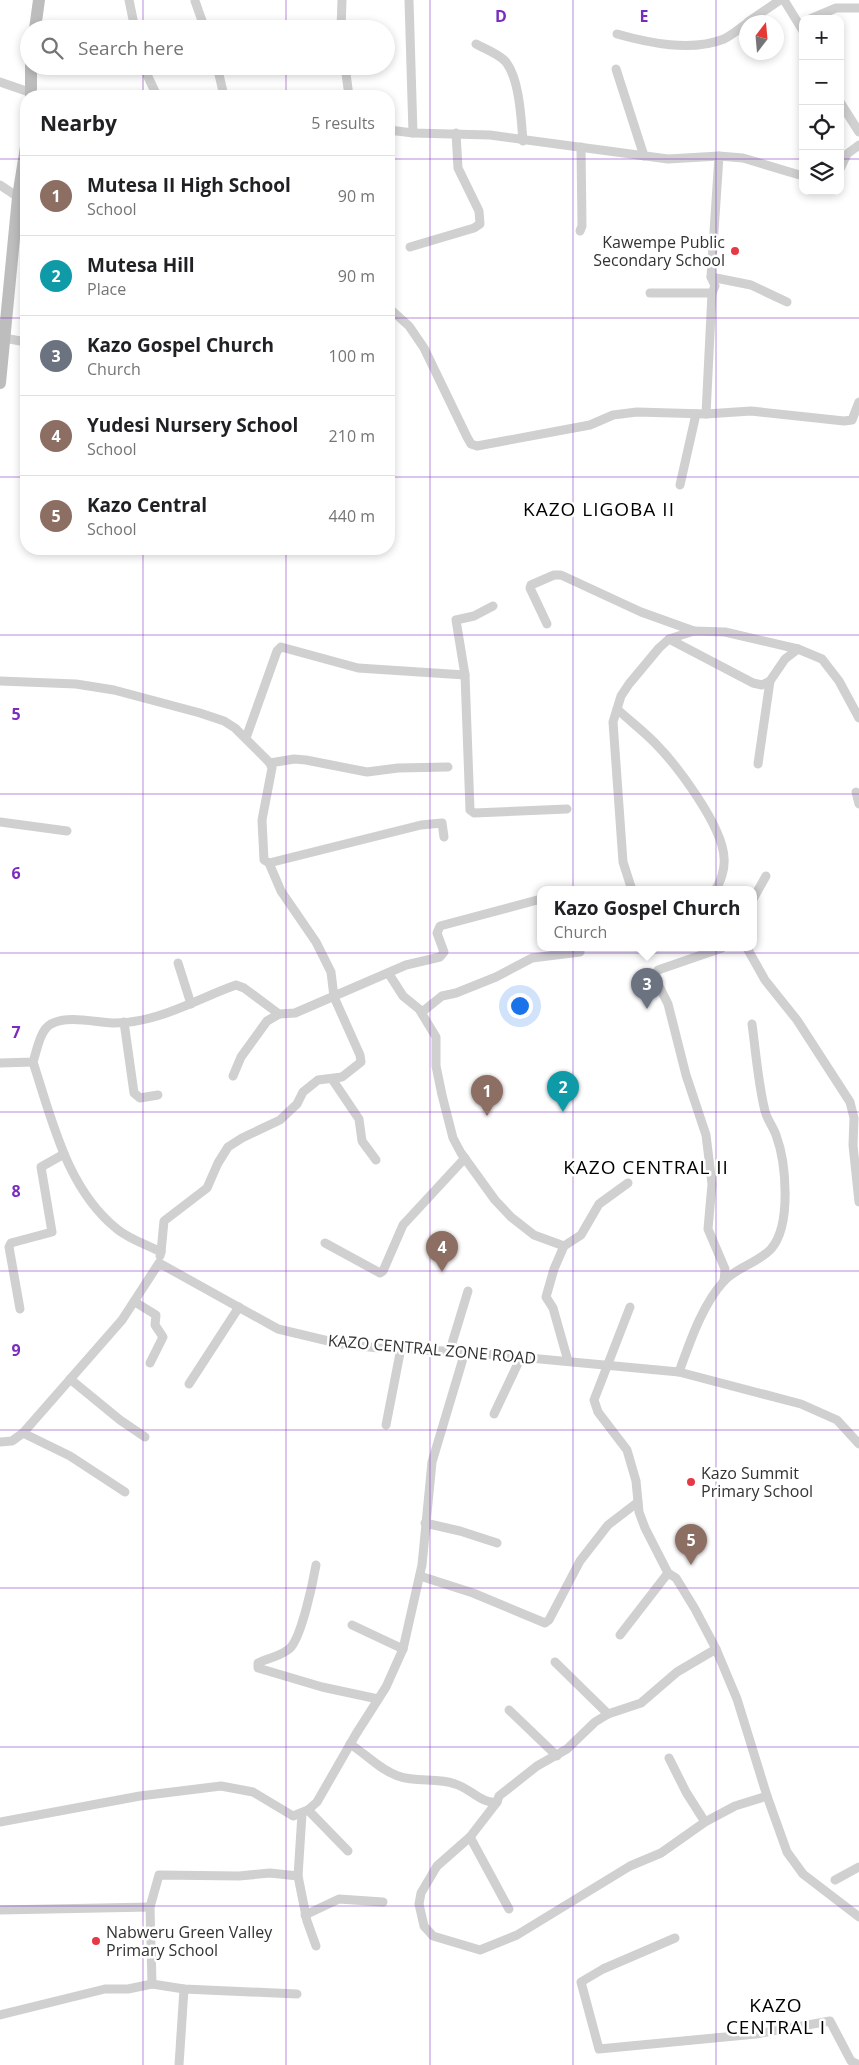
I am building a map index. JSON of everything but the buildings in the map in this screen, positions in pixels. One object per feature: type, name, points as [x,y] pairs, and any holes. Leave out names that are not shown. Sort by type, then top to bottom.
[{"type":"street","points":[[36,20],[39,0]]},
{"type":"street","points":[[128,0],[133,20]]},
{"type":"street","points":[[341,20],[342,0]]},
{"type":"street","points":[[409,0],[413,133]]},
{"type":"street","points":[[758,15],[780,0]]},
{"type":"street","points":[[784,0],[799,22]]},
{"type":"street","points":[[195,1],[202,20]]},
{"type":"street","points":[[819,15],[836,8],[859,8]]},
{"type":"street","points":[[617,34],[652,43],[695,44],[725,38],[739,28]]},
{"type":"street","points":[[476,44],[502,58],[507,63],[519,100],[523,141]]},
{"type":"street","points":[[616,69],[644,156]]},
{"type":"street","points":[[30,90],[31,75]]},
{"type":"street","points":[[147,75],[154,90]]},
{"type":"street","points":[[219,75],[223,90]]},
{"type":"street","points":[[346,75],[348,90]]},
{"type":"street","points":[[0,82],[20,90]]},
{"type":"street","points":[[842,105],[859,132]]},
{"type":"street","points":[[395,131],[490,135],[668,160],[719,156],[743,158],[799,175]]},
{"type":"street","points":[[410,247],[474,228],[480,224],[479,211],[458,168],[456,133]]},
{"type":"street","points":[[844,160],[847,154],[859,144]]},
{"type":"street","points":[[580,231],[582,226],[581,147]]},
{"type":"street","points":[[680,484],[701,414],[712,293],[715,286],[711,277],[713,218],[719,156]]},
{"type":"street","points":[[0,384],[20,184]]},
{"type":"street","points":[[0,185],[18,197]]},
{"type":"street","points":[[711,277],[751,285],[787,302]]},
{"type":"street","points":[[650,293],[712,293]]},
{"type":"street","points":[[395,313],[409,326],[424,348],[467,437],[471,444],[477,446],[590,425],[618,414],[701,414],[751,411],[831,420],[855,420],[859,402]]},
{"type":"street","points":[[4,338],[20,341]]},
{"type":"street","points":[[547,624],[530,592],[530,585],[554,574],[561,575],[641,612],[694,631],[725,632],[798,649],[822,659],[839,681],[859,718]]},
{"type":"street","points":[[493,606],[474,616],[456,620],[465,675],[470,810],[474,813],[567,809]]},
{"type":"street","points":[[631,886],[623,862],[613,722],[629,684],[659,648],[669,639],[694,631]]},
{"type":"street","points":[[669,639],[753,683],[762,685],[770,681]]},
{"type":"street","points":[[246,738],[277,652],[281,647],[358,668],[465,675]]},
{"type":"street","points":[[758,764],[770,681],[785,659],[798,649]]},
{"type":"street","points":[[0,680],[58,682],[114,690],[224,721],[246,738],[270,763],[272,776],[265,800],[262,838],[264,860],[269,863],[282,891],[316,942],[331,972],[334,997],[360,1055],[361,1062],[342,1077],[318,1080],[303,1092],[296,1104],[280,1120],[242,1138],[228,1148],[218,1163],[207,1188],[164,1221],[159,1262],[122,1320],[23,1434],[12,1441],[0,1442]]},
{"type":"street","points":[[617,709],[654,742],[686,780],[707,814],[718,834],[724,857],[720,882],[718,886]]},
{"type":"street","points":[[270,763],[294,759],[306,760],[367,772],[398,768],[448,767]]},
{"type":"street","points":[[856,792],[859,804]]},
{"type":"street","points":[[0,822],[67,831]]},
{"type":"street","points":[[269,863],[421,825],[442,823],[444,837]]},
{"type":"street","points":[[757,892],[766,876]]},
{"type":"street","points":[[233,1076],[241,1057],[268,1021],[279,1014],[295,1013],[389,974],[406,965],[443,955],[444,952],[437,933],[440,926],[537,900]]},
{"type":"street","points":[[713,951],[658,970],[654,976],[668,1004],[686,1075],[706,1135],[712,1184],[708,1229],[725,1269],[724,1281]]},
{"type":"street","points":[[749,951],[765,980],[797,1020],[850,1102],[854,1118],[853,1145],[859,1202]]},
{"type":"street","points":[[422,1012],[442,996],[456,993],[496,977],[532,958],[580,952]]},
{"type":"street","points":[[178,963],[191,1004]]},
{"type":"street","points":[[389,974],[403,996],[422,1012],[436,1037],[436,1066],[442,1095],[453,1138],[465,1158],[495,1200],[512,1217],[534,1235],[564,1246]]},
{"type":"street","points":[[161,1252],[117,1230],[89,1202],[64,1154],[33,1062],[44,1029],[55,1022],[124,1022],[171,1012],[240,985],[279,1014]]},
{"type":"street","points":[[124,1022],[134,1093],[140,1098],[158,1095]]},
{"type":"street","points":[[679,1372],[689,1344],[711,1300],[724,1281],[771,1248],[782,1223],[785,1200],[782,1161],[776,1136],[765,1112],[752,1024]]},
{"type":"street","points":[[0,1063],[33,1062]]},
{"type":"street","points":[[332,1079],[359,1119],[362,1141],[376,1160]]},
{"type":"street","points":[[20,1309],[10,1247],[11,1243],[52,1232],[41,1166],[64,1154]]},
{"type":"street","points":[[326,1243],[380,1273],[383,1271],[403,1225],[465,1158]]},
{"type":"street","points":[[568,1361],[553,1308],[546,1297],[554,1269],[564,1246],[582,1235],[600,1204],[628,1183]]},
{"type":"street","name":"KAZO CENTRAL ZONE ROAD","points":[[159,1262],[278,1328],[298,1335],[341,1344],[450,1350],[568,1361],[608,1367],[679,1372],[801,1404],[837,1420],[859,1444]]},
{"type":"street","points":[[450,1350],[468,1291]]},
{"type":"street","points":[[135,1302],[156,1315],[156,1325],[163,1337],[150,1363]]},
{"type":"street","points":[[189,1384],[239,1307]]},
{"type":"street","points":[[630,1308],[594,1400],[598,1412],[627,1450],[636,1482],[639,1512],[645,1528],[668,1573],[676,1578],[716,1649],[738,1699],[768,1796],[795,1866],[814,1884],[859,1917]]},
{"type":"street","points":[[386,1425],[401,1348]]},
{"type":"street","points":[[0,1822],[140,1796],[221,1786],[253,1792],[293,1816],[305,1812],[317,1802],[378,1699],[403,1649],[420,1576],[432,1462],[465,1352]]},
{"type":"street","points":[[494,1414],[521,1357]]},
{"type":"street","points":[[70,1379],[120,1420],[145,1437]]},
{"type":"street","points":[[23,1434],[70,1456],[125,1492]]},
{"type":"street","points":[[420,1576],[473,1593],[545,1623],[557,1605],[580,1560],[608,1525],[638,1502]]},
{"type":"street","points":[[425,1523],[460,1531],[497,1543]]},
{"type":"street","points":[[316,1566],[310,1595],[296,1640],[290,1649],[272,1660],[258,1663],[258,1668],[322,1687],[378,1699]]},
{"type":"street","points":[[620,1635],[668,1573]]},
{"type":"street","points":[[352,1625],[403,1649]]},
{"type":"street","points":[[716,1649],[678,1672],[641,1703],[608,1714],[595,1722],[557,1756],[537,1766],[499,1796],[497,1802],[470,1837],[437,1866],[421,1893],[419,1904],[424,1926],[433,1936],[480,1950],[517,1935],[630,1866],[661,1853],[705,1822],[736,1806],[768,1796]]},
{"type":"street","points":[[555,1662],[608,1714]]},
{"type":"street","points":[[509,1710],[557,1756]]},
{"type":"street","points":[[350,1744],[397,1776],[429,1782],[440,1779],[458,1784],[489,1803],[497,1802]]},
{"type":"street","points":[[669,1758],[686,1792],[705,1822]]},
{"type":"street","points":[[305,1812],[348,1851]]},
{"type":"street","points":[[305,1812],[298,1876],[306,1916],[316,1946]]},
{"type":"street","points":[[470,1837],[509,1909]]},
{"type":"street","points":[[835,1880],[859,1867]]},
{"type":"street","points":[[152,1984],[150,1907],[158,1878],[162,1874],[239,1876],[270,1873],[298,1876]]},
{"type":"street","points":[[306,1916],[339,1899],[382,1902]]},
{"type":"street","points":[[0,1910],[150,1907]]},
{"type":"street","points":[[675,1938],[603,1969],[581,1982],[599,2049],[756,2034],[830,2021],[851,2061],[859,2065]]},
{"type":"street","points":[[0,2015],[105,1990],[128,1989],[152,1984],[184,1990],[296,1994]]},
{"type":"street","points":[[179,2065],[184,1990]]},
{"type":"place","name":"Kawempe Public Secondary School","points":[[735,251]]},
{"type":"place","name":"Kazo Gospel Church","points":[[647,1009]]},
{"type":"place","name":"Mutesa Hill","points":[[563,1112]]},
{"type":"place","name":"Mutesa II High School","points":[[487,1116]]},
{"type":"place","name":"Yudesi Nursery School","points":[[442,1272]]},
{"type":"place","name":"Kazo Summit Primary School","points":[[691,1482]]},
{"type":"place","name":"Kazo Central","points":[[691,1565]]},
{"type":"place","name":"Nabweru Green Valley Primary School","points":[[96,1941]]},
{"type":"district","name":"KAZO LIGOBA II","points":[[599,509]]},
{"type":"district","name":"KAZO CENTRAL II","points":[[646,1167]]},
{"type":"district","name":"KAZO CENTRAL I","points":[[776,2016]]}]
